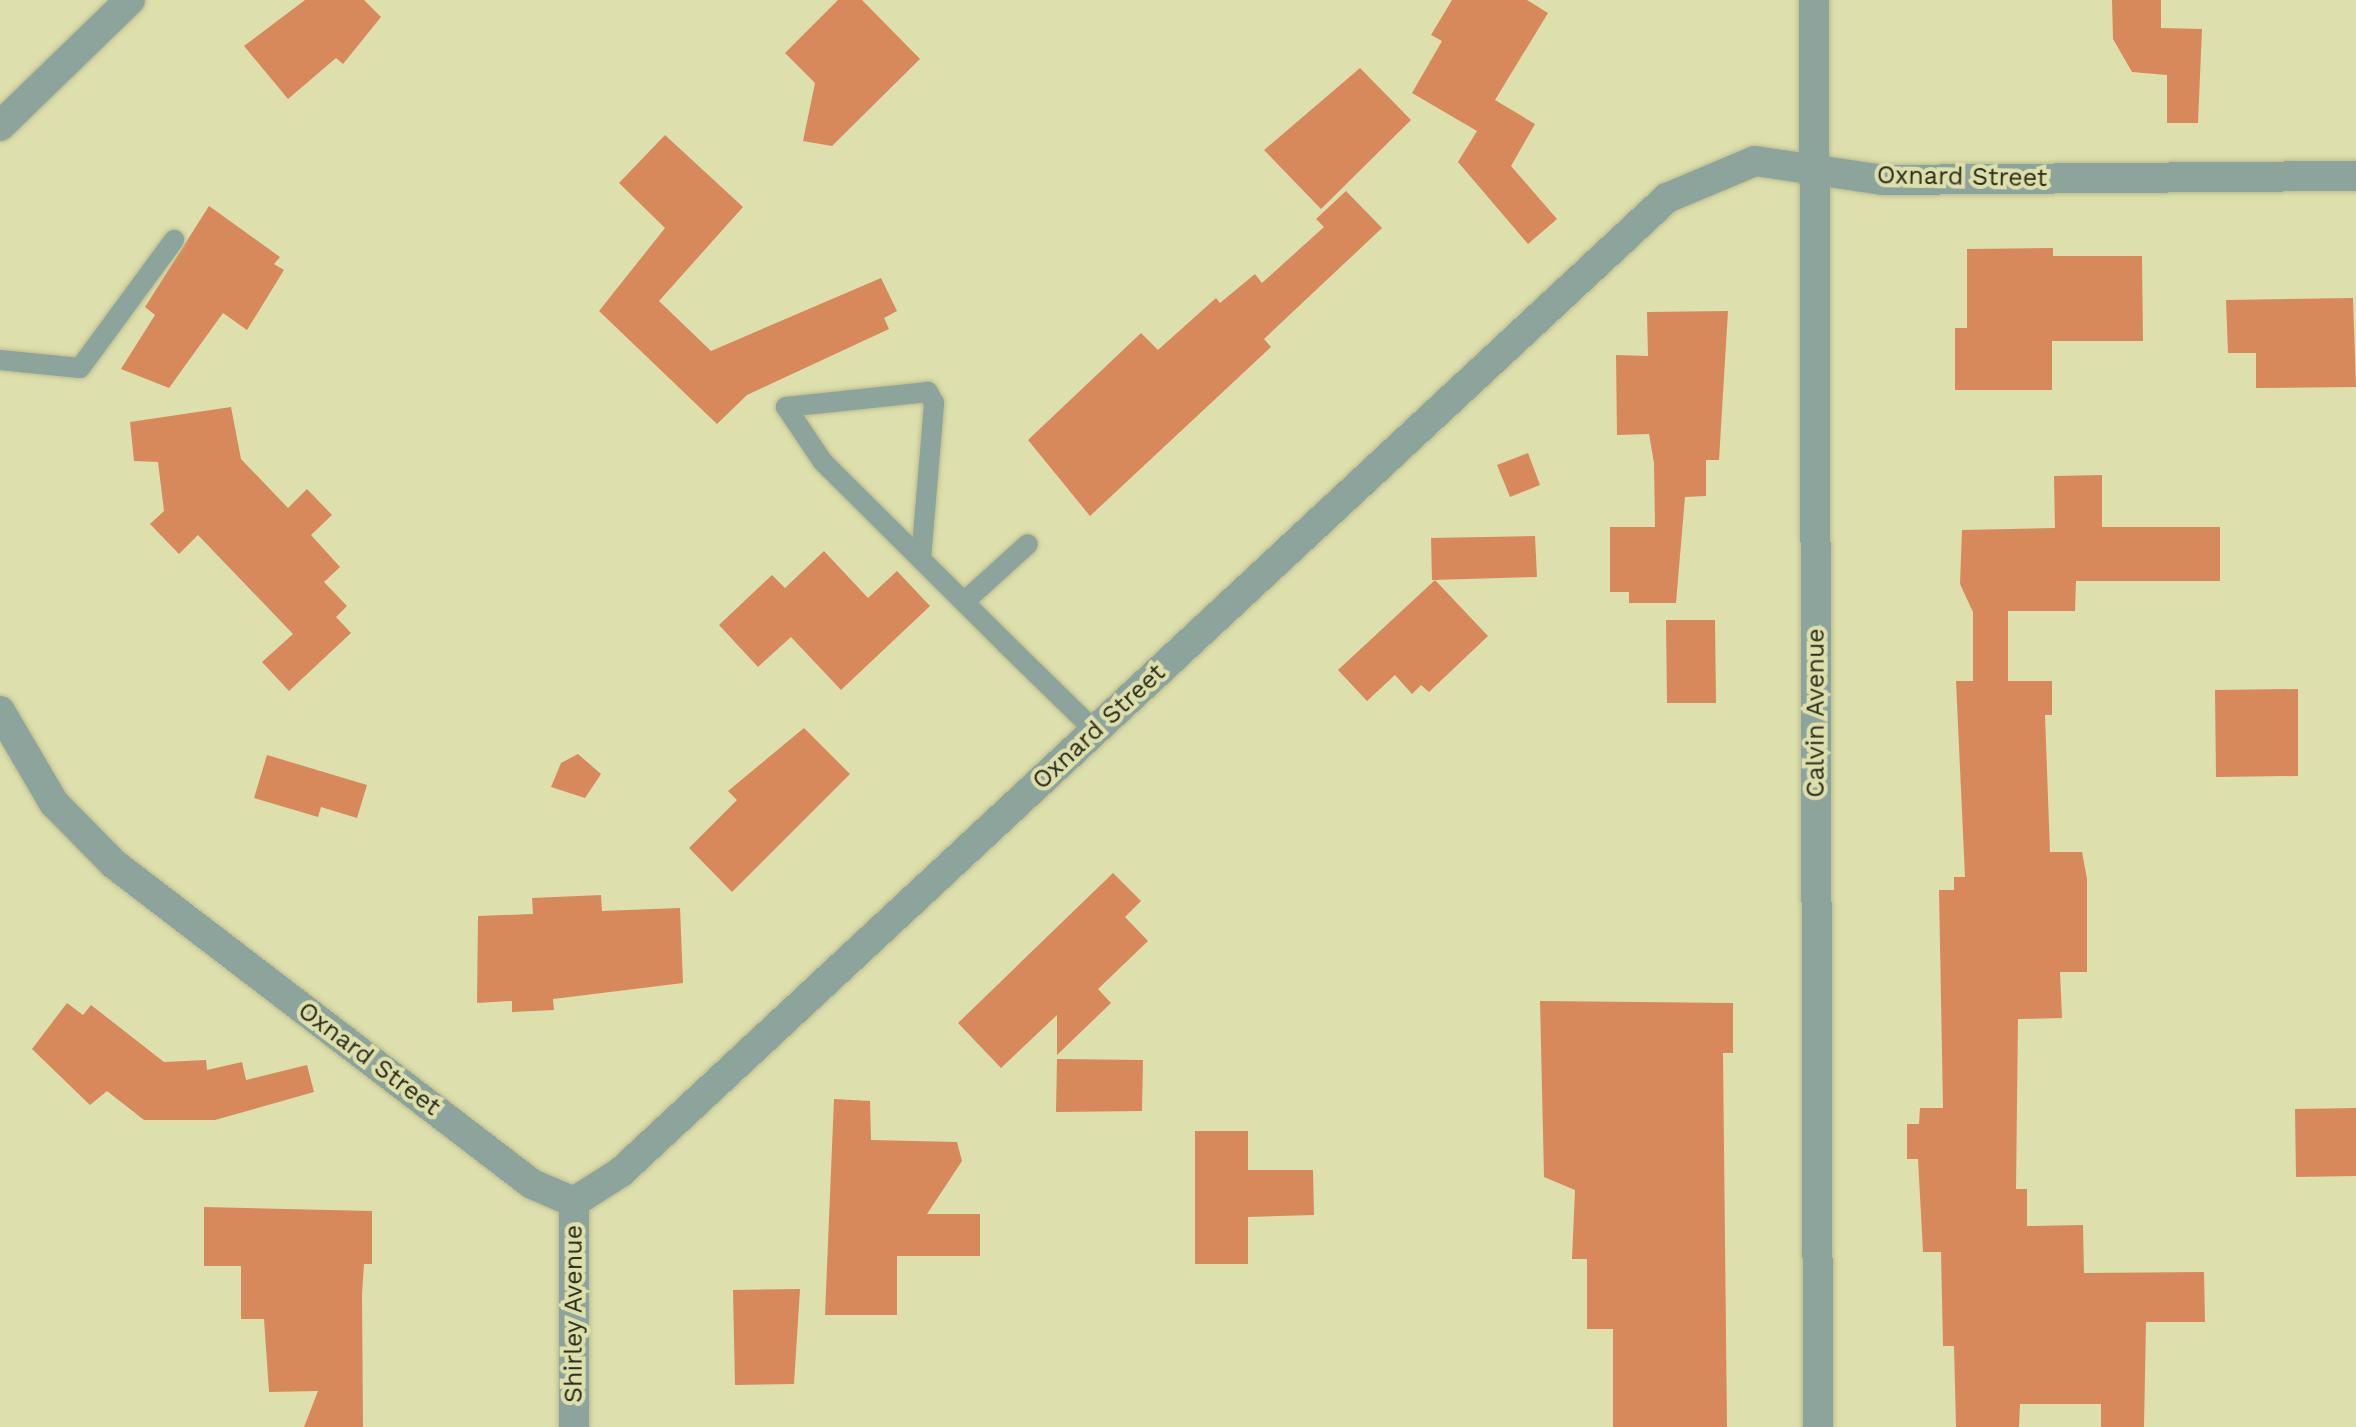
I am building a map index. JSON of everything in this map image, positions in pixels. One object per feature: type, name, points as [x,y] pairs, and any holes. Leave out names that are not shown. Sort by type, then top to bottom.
[{"type":"street","points":[[0,126],[130,0]]},
{"type":"street","name":"Calvin Avenue","points":[[1814,0],[1811,164],[1818,1427]]},
{"type":"street","name":"Oxnard Street","points":[[0,711],[54,803],[114,864],[532,1184],[574,1202],[621,1172],[1667,198],[1755,161],[1811,164],[1882,180],[2356,176]]},
{"type":"street","name":"Shirley Avenue","points":[[574,1202],[574,1427]]},
{"type":"lane","points":[[0,360],[80,368],[174,240]]},
{"type":"lane","points":[[921,560],[934,402],[928,392],[786,407],[822,462],[921,560],[1095,731]]},
{"type":"lane","points":[[964,602],[1028,544]]},
{"type":"building","points":[[305,0],[364,0],[381,17],[343,64],[336,58],[288,99],[244,46]]},
{"type":"building","points":[[838,0],[862,0],[920,59],[832,146],[803,141],[815,83],[785,53]]},
{"type":"building","points":[[1452,0],[1527,0],[1548,13],[1495,100],[1535,124],[1511,166],[1557,219],[1528,244],[1458,162],[1477,131],[1412,93],[1442,41],[1431,35]]},
{"type":"building","points":[[2112,0],[2161,0],[2161,28],[2202,29],[2198,123],[2167,123],[2167,75],[2132,72],[2113,39]]},
{"type":"building","points":[[1360,68],[1411,120],[1321,209],[1264,150]]},
{"type":"building","points":[[665,135],[743,207],[659,301],[711,351],[881,278],[897,311],[884,318],[889,329],[747,395],[717,424],[599,311],[665,228],[619,183]]},
{"type":"building","points":[[1346,191],[1382,228],[1264,339],[1271,347],[1090,516],[1028,440],[1141,333],[1158,350],[1216,298],[1220,303],[1255,274],[1262,283],[1324,227],[1316,219]]},
{"type":"building","points":[[209,206],[280,257],[274,264],[284,270],[247,330],[223,313],[169,388],[121,369],[155,315],[145,307]]},
{"type":"building","points":[[2053,248],[2053,256],[2142,256],[2143,341],[2052,341],[2052,390],[1955,390],[1955,328],[1967,328],[1967,249]]},
{"type":"building","points":[[2353,298],[2356,387],[2256,388],[2256,353],[2228,353],[2226,300]]},
{"type":"building","points":[[1728,311],[1719,460],[1706,460],[1706,496],[1685,497],[1676,603],[1629,603],[1629,592],[1610,592],[1610,527],[1655,527],[1654,463],[1649,434],[1617,435],[1616,355],[1648,356],[1647,312]]},
{"type":"building","points":[[231,407],[241,459],[288,508],[307,489],[332,515],[311,535],[340,567],[324,582],[347,606],[336,617],[351,633],[289,691],[262,662],[293,634],[198,535],[179,554],[150,524],[164,511],[158,462],[134,461],[130,422]]},
{"type":"building","points":[[1528,453],[1540,485],[1510,497],[1497,465]]},
{"type":"building","points":[[2102,475],[2102,527],[2220,527],[2220,581],[2076,581],[2075,611],[2008,611],[2008,681],[2052,681],[2052,715],[2045,715],[2050,852],[2082,852],[2087,879],[2087,972],[2060,972],[2062,1018],[2018,1019],[2016,1189],[2027,1189],[2027,1226],[2083,1225],[2084,1273],[2204,1272],[2205,1322],[2146,1322],[2144,1427],[2101,1427],[2101,1404],[2020,1404],[2019,1427],[1956,1427],[1954,1346],[1943,1346],[1941,1252],[1923,1252],[1918,1159],[1907,1159],[1907,1124],[1919,1124],[1920,1108],[1943,1108],[1939,890],[1954,890],[1954,877],[1965,877],[1956,681],[1973,681],[1973,612],[1960,584],[1962,530],[2055,528],[2054,476]]},
{"type":"building","points":[[1535,536],[1537,577],[1432,580],[1431,538]]},
{"type":"building","points":[[824,551],[868,598],[897,571],[930,606],[841,690],[791,637],[758,667],[719,625],[772,575],[785,588]]},
{"type":"building","points":[[1435,580],[1488,636],[1429,692],[1421,685],[1412,694],[1395,675],[1367,701],[1338,670]]},
{"type":"building","points":[[1666,620],[1715,620],[1716,703],[1667,703]]},
{"type":"building","points":[[2298,689],[2298,776],[2216,777],[2215,690]]},
{"type":"building","points":[[804,728],[850,774],[732,892],[689,848],[737,800],[728,791]]},
{"type":"building","points":[[578,754],[601,774],[585,798],[551,787],[561,763]]},
{"type":"building","points":[[267,755],[367,785],[357,818],[321,807],[318,817],[254,798]]},
{"type":"building","points":[[1113,873],[1141,901],[1125,917],[1148,941],[1098,989],[1111,1003],[1057,1055],[1057,1015],[1001,1068],[958,1023]]},
{"type":"building","points":[[601,895],[602,911],[680,908],[683,983],[553,999],[554,1010],[512,1012],[512,1001],[477,1003],[478,916],[533,914],[532,898]]},
{"type":"building","points":[[1540,1001],[1733,1003],[1733,1053],[1723,1053],[1727,1427],[1613,1427],[1613,1329],[1587,1329],[1587,1259],[1572,1259],[1575,1190],[1544,1177]]},
{"type":"building","points":[[67,1003],[83,1015],[91,1005],[164,1062],[206,1060],[207,1070],[242,1062],[246,1080],[307,1065],[314,1092],[215,1120],[144,1120],[107,1091],[90,1105],[32,1049]]},
{"type":"building","points":[[1057,1059],[1143,1060],[1142,1111],[1056,1112]]},
{"type":"building","points":[[834,1099],[870,1101],[871,1140],[957,1142],[962,1161],[927,1214],[980,1214],[980,1256],[897,1256],[897,1315],[825,1315]]},
{"type":"building","points":[[2356,1108],[2356,1176],[2296,1177],[2295,1109]]},
{"type":"building","points":[[1195,1131],[1248,1131],[1248,1170],[1313,1170],[1314,1215],[1248,1217],[1248,1264],[1195,1264]]},
{"type":"building","points":[[204,1207],[372,1211],[372,1264],[364,1264],[362,1294],[363,1427],[304,1427],[318,1391],[269,1392],[264,1319],[241,1319],[241,1266],[204,1266]]},
{"type":"building","points":[[800,1289],[794,1384],[735,1385],[733,1290]]}]
